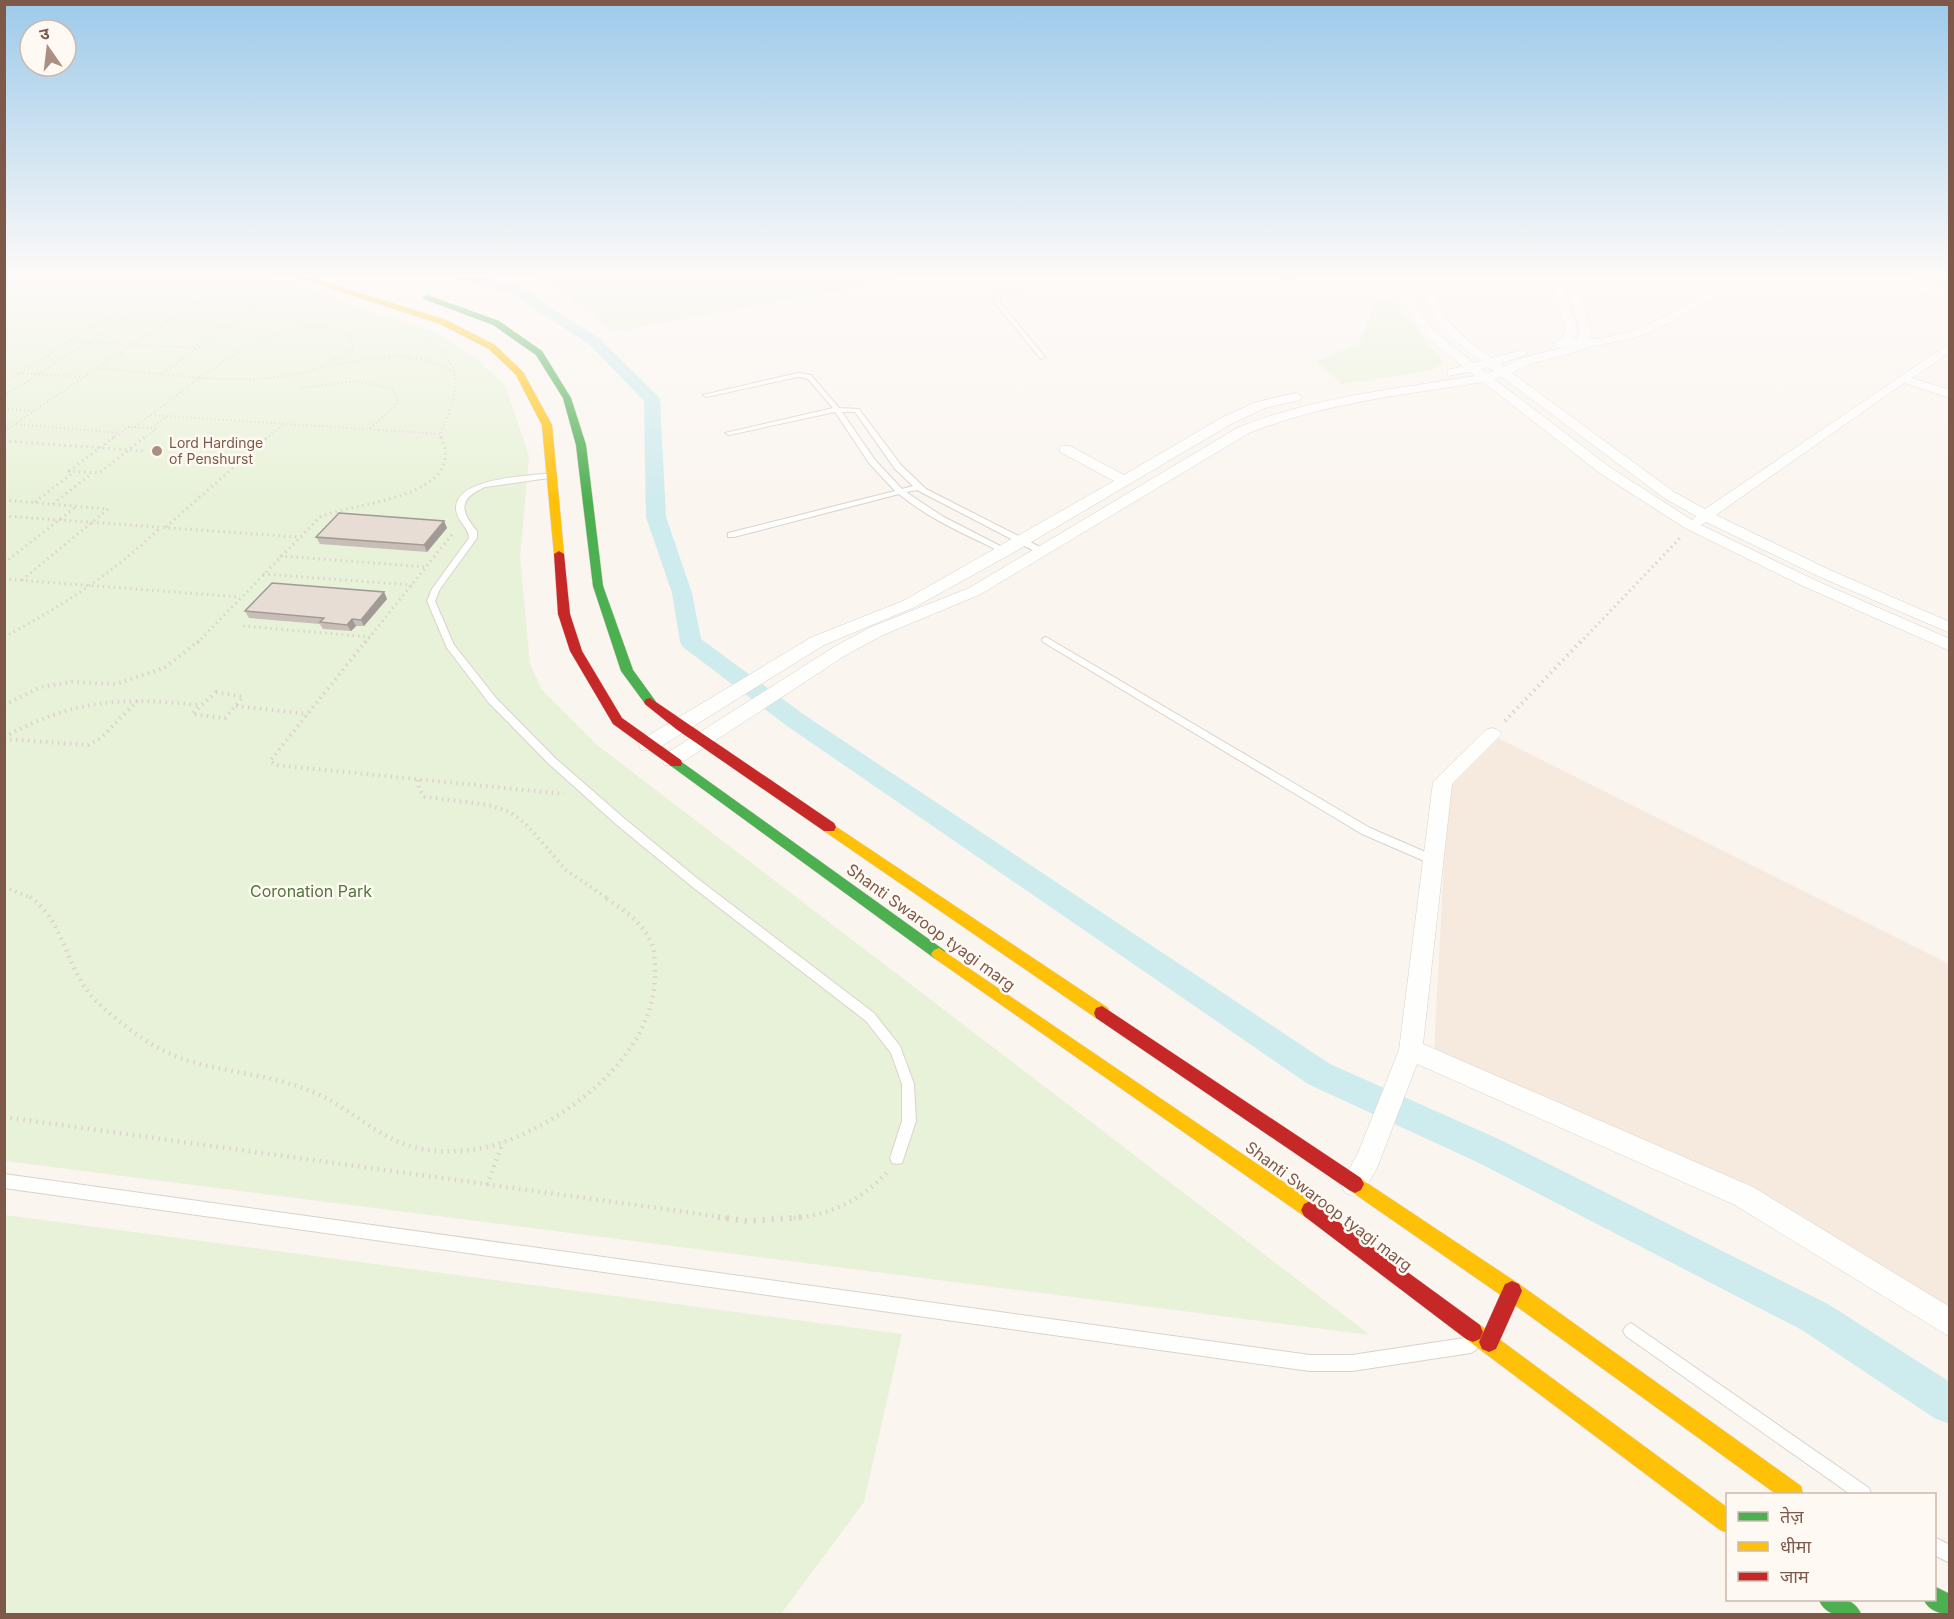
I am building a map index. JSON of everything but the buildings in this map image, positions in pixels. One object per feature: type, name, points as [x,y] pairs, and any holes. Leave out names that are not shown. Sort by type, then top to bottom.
[{"type":"main road","name":"Shanti Swaroop tyagi marg","points":[[496,351],[520,374],[547,425],[564,614],[576,651],[617,721],[759,821],[988,990],[1270,1174],[1425,1298],[1489,1342],[1726,1520]]},
{"type":"main road","name":"Shanti Swaroop tyagi marg","points":[[535,351],[552,371],[567,398],[581,445],[598,586],[627,671],[652,704],[680,726],[1292,1147],[1354,1184],[1512,1291],[1792,1493]]},
{"type":"main road","points":[[1489,1342],[1512,1291]]},
{"type":"main road","points":[[1936,1598],[1950,1608]]},
{"type":"main road","points":[[1833,1601],[1850,1614]]},
{"type":"street","points":[[1449,351],[1468,368],[1606,471],[1690,525],[1811,584],[1950,646]]},
{"type":"street","points":[[1472,351],[1628,467],[1708,517],[1826,574],[1950,628]]},
{"type":"street","points":[[671,760],[810,672],[875,625],[909,604],[1022,542],[1226,421],[1262,405],[1438,375],[1532,351]]},
{"type":"street","points":[[648,745],[818,641],[875,625],[975,591],[1244,430],[1277,415],[1483,378],[1502,373],[1526,361],[1567,351]]},
{"type":"street","points":[[1690,525],[1708,517],[1944,351]]},
{"type":"street","points":[[1903,379],[1950,394]]},
{"type":"street","points":[[1296,398],[1308,408]]},
{"type":"street","points":[[1065,449],[1137,495]]},
{"type":"street","points":[[1006,551],[1026,562]]},
{"type":"street","points":[[1354,1184],[1368,1160],[1410,1052],[1443,782],[1492,734]]},
{"type":"street","points":[[1410,1052],[1744,1196],[1950,1323]]},
{"type":"lane","points":[[1037,351],[1042,357]]},
{"type":"lane","points":[[706,395],[804,375],[812,379],[881,472],[901,492],[924,509],[1006,551]]},
{"type":"lane","points":[[729,433],[835,410],[853,409],[860,413],[898,467],[918,486],[942,502],[1043,552]]},
{"type":"lane","points":[[553,475],[498,482],[473,489],[460,502],[459,513],[473,531],[472,538],[432,597],[432,608],[444,638],[474,678],[512,721],[594,796],[746,921],[870,1017],[896,1050],[908,1084],[909,1121],[897,1158]]},
{"type":"lane","points":[[731,535],[918,486]]},
{"type":"lane","points":[[1046,640],[1366,831],[1433,860]]},
{"type":"lane","points":[[4,1181],[1310,1363],[1352,1363],[1489,1342]]},
{"type":"lane","points":[[1631,1331],[1862,1493]]},
{"type":"lane","points":[[1936,1546],[1950,1556]]},
{"type":"path","points":[[4,382],[55,351]]},
{"type":"path","points":[[4,396],[75,351]]},
{"type":"path","points":[[4,431],[123,351]]},
{"type":"path","points":[[163,373],[194,351]]},
{"type":"path","points":[[135,427],[237,351]]},
{"type":"path","points":[[324,368],[351,351]]},
{"type":"path","points":[[4,705],[41,687],[72,682],[116,684],[164,668],[194,645],[297,537],[325,514],[398,498],[430,480],[440,471],[447,454],[440,434],[457,395],[456,374],[448,354],[444,351]]},
{"type":"path","points":[[97,368],[270,380],[363,360],[406,357],[435,360],[456,374]]},
{"type":"path","points":[[19,373],[84,377]]},
{"type":"path","points":[[302,388],[357,381],[392,389],[398,397],[396,406],[368,429]]},
{"type":"path","points":[[4,409],[34,411]]},
{"type":"path","points":[[150,415],[440,434]]},
{"type":"path","points":[[151,428],[167,416]]},
{"type":"path","points":[[15,424],[120,433]]},
{"type":"path","points":[[5,636],[92,586],[139,550],[283,424]]},
{"type":"path","points":[[129,427],[151,428],[156,429],[100,473],[69,471],[129,427]]},
{"type":"path","points":[[4,441],[144,451]]},
{"type":"path","points":[[34,503],[75,472]]},
{"type":"path","points":[[52,504],[92,473]]},
{"type":"path","points":[[4,500],[108,509],[21,580]]},
{"type":"path","points":[[4,563],[77,506]]},
{"type":"path","points":[[4,516],[297,537]]},
{"type":"path","points":[[463,521],[272,758],[272,763],[418,780],[594,796]]},
{"type":"path","points":[[1492,734],[1690,525]]},
{"type":"path","points":[[279,556],[426,567]]},
{"type":"path","points":[[262,574],[412,585]]},
{"type":"path","points":[[4,579],[241,597]]},
{"type":"path","points":[[243,626],[370,637]]},
{"type":"path","points":[[216,692],[243,696],[227,717],[220,719],[192,714],[200,705],[216,692]]},
{"type":"path","points":[[4,738],[27,724],[74,706],[140,698],[200,705]]},
{"type":"path","points":[[4,738],[88,746],[101,738],[140,698]]},
{"type":"path","points":[[236,706],[308,714]]},
{"type":"path","points":[[4,887],[34,896],[48,910],[56,925],[64,953],[93,999],[123,1024],[160,1047],[187,1060],[246,1070],[327,1098],[366,1126],[398,1142],[432,1150],[461,1152],[503,1142],[554,1117],[596,1085],[628,1050],[645,1021],[655,990],[655,963],[650,940],[614,904],[564,868],[519,818],[492,805],[425,797],[419,789],[418,780]]},
{"type":"path","points":[[4,1117],[747,1221],[796,1220],[836,1212],[885,1175],[897,1158]]},
{"type":"path","points":[[487,1185],[503,1142]]},
{"type":"shaded area","points":[[1494,736],[1949,964],[1949,1316],[1750,1188],[1434,1054],[1448,782]]},
{"type":"green space","name":"Coronation Park","points":[[5,351],[464,351],[476,358],[506,387],[529,456],[520,557],[530,664],[542,690],[597,745],[1370,1335],[5,1161]]},
{"type":"green space","points":[[1343,351],[1434,351],[1444,363],[1432,370],[1342,384],[1317,361]]},
{"type":"green space","points":[[5,1215],[902,1334],[864,1502],[781,1614],[5,1614]]},
{"type":"waterway","points":[[603,351],[652,400],[656,517],[682,593],[691,642],[795,720],[1319,1074],[1491,1152],[1815,1317],[1950,1405]]},
{"type":"traffic: fast","points":[[535,351],[567,398],[581,445],[598,586],[627,671],[650,702]]},
{"type":"traffic: fast","points":[[676,763],[939,954]]},
{"type":"traffic: fast","points":[[1936,1598],[1950,1608]]},
{"type":"traffic: fast","points":[[1831,1601],[1850,1614]]},
{"type":"traffic: slow","points":[[496,351],[520,374],[547,425],[559,554]]},
{"type":"traffic: slow","points":[[829,827],[1102,1013]]},
{"type":"traffic: slow","points":[[939,954],[1310,1210]]},
{"type":"traffic: slow","points":[[1355,1184],[1512,1291],[1792,1493]]},
{"type":"traffic: slow","points":[[1473,1332],[1726,1521]]},
{"type":"traffic: jam","points":[[559,554],[564,614],[576,651],[617,721],[676,763]]},
{"type":"traffic: jam","points":[[650,702],[680,726],[829,827]]},
{"type":"traffic: jam","points":[[1102,1013],[1355,1184]]},
{"type":"traffic: jam","points":[[1310,1210],[1473,1332]]},
{"type":"traffic: jam","points":[[1489,1342],[1512,1291]]},
{"type":"place","name":"Lord Hardinge of Penshurst","points":[[157,451]]}]
